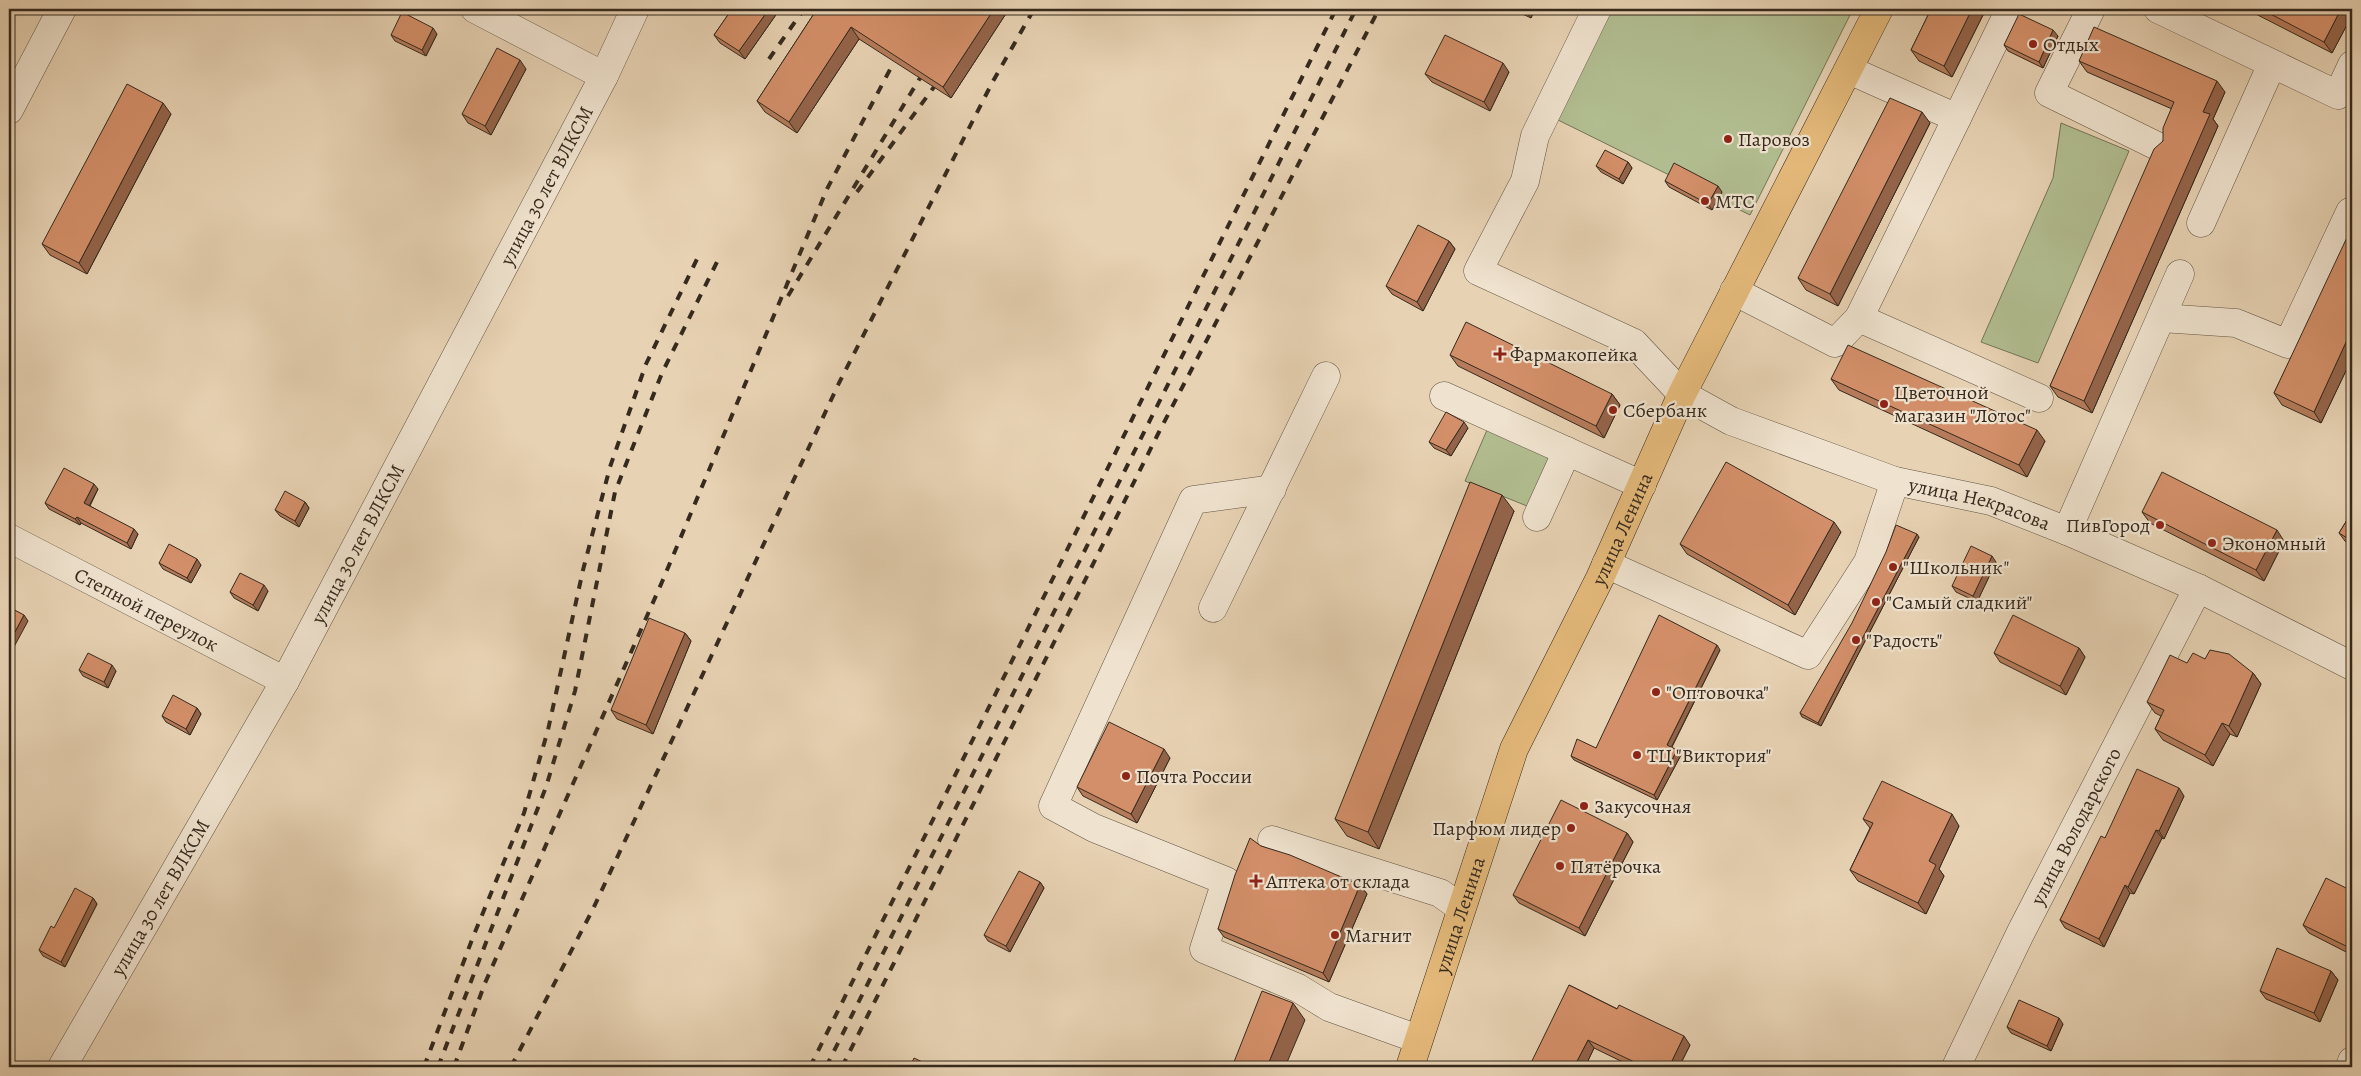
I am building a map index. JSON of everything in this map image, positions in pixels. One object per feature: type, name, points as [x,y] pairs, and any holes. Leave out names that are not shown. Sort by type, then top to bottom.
[{"type":"main road","name":"улица Ленина","points":[[1410,1067],[1514,749],[1606,564],[1682,394],[1879,9]]},
{"type":"street","points":[[9,110],[62,9]]},
{"type":"street","points":[[476,9],[604,76]]},
{"type":"street","name":"улица 30 лет ВЛКСМ","points":[[62,1067],[285,681],[604,76],[635,9]]},
{"type":"street","name":"улица Некрасова","points":[[1597,9],[1535,136],[1525,181],[1478,271],[1634,343],[1682,394],[1731,421],[1895,481],[1991,501],[2067,531],[2198,588],[2352,666]]},
{"type":"street","points":[[1734,291],[1835,343],[1859,318],[2010,9]]},
{"type":"street","points":[[2091,9],[2049,94],[2157,146]]},
{"type":"street","points":[[2158,9],[2338,95],[2352,65]]},
{"type":"street","points":[[2201,223],[2272,64]]},
{"type":"street","points":[[1849,70],[1957,118]]},
{"type":"street","points":[[2161,318],[2236,323],[2288,344],[2350,212],[2352,213]]},
{"type":"street","points":[[2067,531],[2180,274]]},
{"type":"street","points":[[1859,318],[2039,398]]},
{"type":"street","points":[[1213,608],[1326,376]]},
{"type":"street","points":[[1444,396],[1642,485]]},
{"type":"street","points":[[1537,517],[1567,451]]},
{"type":"street","points":[[1606,564],[1808,655],[1868,562],[1895,481]]},
{"type":"street","points":[[1272,489],[1193,500],[1054,806],[1094,828],[1226,881],[1204,949],[1298,988],[1329,1007],[1418,1039]]},
{"type":"street","name":"Степной переулок","points":[[9,538],[285,681]]},
{"type":"street","name":"улица Володарского","points":[[1956,1067],[2020,934],[2198,588]]},
{"type":"street","points":[[1272,840],[1440,893],[1461,908]]},
{"type":"street","points":[[2350,1067],[2352,1062]]},
{"type":"green space","points":[[1606,9],[1853,9],[1750,215],[1552,117]]},
{"type":"green space","points":[[2061,123],[2129,151],[2038,363],[1981,342],[2053,178]]},
{"type":"green space","points":[[1487,430],[1550,456],[1527,506],[1465,481]]},
{"type":"building","points":[[732,9],[769,9],[739,51],[714,35]]},
{"type":"building","points":[[817,9],[994,9],[943,87],[851,27],[789,122],[757,101]]},
{"type":"building","points":[[1931,9],[1972,9],[1944,66],[1911,50]]},
{"type":"building","points":[[2261,9],[2341,9],[2324,42]]},
{"type":"building","points":[[402,12],[433,28],[422,50],[391,35]]},
{"type":"building","name":"Отдых","points":[[2019,14],[2053,30],[2039,62],[2004,45]]},
{"type":"building","points":[[2094,27],[2217,81],[2203,112],[2210,114],[2084,401],[2050,386],[2154,149],[2163,141],[2163,128],[2174,102],[2079,61]]},
{"type":"building","points":[[1445,35],[1503,63],[1484,102],[1425,74]]},
{"type":"building","points":[[497,48],[520,60],[485,126],[462,114]]},
{"type":"building","points":[[127,84],[163,103],[79,263],[42,244]]},
{"type":"building","points":[[1890,98],[1922,112],[1830,294],[1798,278]]},
{"type":"building","points":[[1605,150],[1628,162],[1619,179],[1596,166]]},
{"type":"building","points":[[1674,163],[1718,186],[1708,204],[1665,181]]},
{"type":"building","points":[[1418,225],[1449,241],[1417,302],[1386,286]]},
{"type":"building","points":[[2350,231],[2352,232],[2352,329],[2314,412],[2274,393]]},
{"type":"building","points":[[1466,322],[1612,394],[1596,426],[1450,355]]},
{"type":"building","points":[[1848,345],[2037,430],[2019,465],[1831,379]]},
{"type":"building","points":[[1446,412],[1464,422],[1446,450],[1429,442]]},
{"type":"building","points":[[1726,462],[1834,522],[1788,605],[1680,544]]},
{"type":"building","points":[[64,468],[94,484],[84,503],[134,529],[127,543],[45,503]]},
{"type":"building","points":[[2162,472],[2277,530],[2256,570],[2142,512]]},
{"type":"building","points":[[1470,482],[1502,495],[1368,832],[1335,819]]},
{"type":"building","points":[[285,491],[305,502],[295,521],[275,510]]},
{"type":"building","points":[[2352,512],[2352,541],[2339,533]]},
{"type":"building","points":[[1896,525],[1917,534],[1818,723],[1800,713],[1852,623],[1886,552]]},
{"type":"building","points":[[169,544],[197,559],[187,578],[159,563]]},
{"type":"building","points":[[1971,546],[1992,556],[1973,596],[1952,586]]},
{"type":"building","points":[[240,573],[264,585],[253,605],[230,592]]},
{"type":"building","points":[[9,607],[24,615],[9,643]]},
{"type":"building","points":[[1659,615],[1717,645],[1667,745],[1677,750],[1654,795],[1571,756],[1577,739],[1596,748]]},
{"type":"building","points":[[2013,615],[2079,648],[2060,686],[1994,653]]},
{"type":"building","points":[[649,618],[685,633],[646,725],[611,710]]},
{"type":"building","points":[[2210,650],[2229,654],[2253,673],[2229,726],[2222,723],[2205,755],[2155,729],[2164,710],[2147,702],[2170,655],[2187,663],[2193,653],[2205,659]]},
{"type":"building","points":[[88,653],[112,665],[104,682],[79,670]]},
{"type":"building","points":[[173,695],[197,708],[186,729],[162,716]]},
{"type":"building","points":[[1109,722],[1164,749],[1131,814],[1077,787]]},
{"type":"building","points":[[2137,769],[2179,788],[2159,831],[2156,830],[2128,887],[2125,885],[2099,939],[2060,920],[2101,836],[2105,838]]},
{"type":"building","points":[[1882,781],[1952,814],[1929,861],[1936,865],[1918,903],[1850,870],[1873,823],[1863,819]]},
{"type":"building","points":[[1561,800],[1627,833],[1579,928],[1513,895]]},
{"type":"building","points":[[1250,838],[1261,846],[1290,855],[1360,885],[1323,973],[1218,929],[1235,875]]},
{"type":"building","points":[[1019,871],[1040,882],[1006,946],[984,935]]},
{"type":"building","points":[[2326,878],[2352,891],[2352,939],[2348,947],[2303,925]]},
{"type":"building","points":[[75,888],[93,898],[61,962],[39,950],[51,926],[54,928]]},
{"type":"building","points":[[2277,948],[2331,971],[2314,1013],[2260,991]]},
{"type":"building","points":[[1569,985],[1617,1009],[1619,1005],[1684,1036],[1669,1067],[1645,1067],[1588,1040],[1574,1067],[1529,1067]]},
{"type":"building","points":[[1262,991],[1293,1003],[1267,1067],[1232,1067]]},
{"type":"building","points":[[2019,1000],[2059,1018],[2047,1046],[2007,1027]]},
{"type":"building","points":[[914,1058],[933,1067],[910,1067]]},
{"type":"railway","points":[[769,59],[804,9]]},
{"type":"railway","points":[[511,1067],[593,909],[839,383],[992,83],[1034,9]]},
{"type":"railway","points":[[810,1067],[1336,9]]},
{"type":"railway","points":[[826,1067],[1356,9]]},
{"type":"railway","points":[[842,1067],[1159,432],[1379,9]]},
{"type":"railway","points":[[454,1067],[485,983],[662,582],[827,189],[894,62]]},
{"type":"railway","points":[[788,296],[920,78]]},
{"type":"railway","points":[[857,192],[934,87]]},
{"type":"railway","points":[[424,1067],[473,937],[524,813],[548,730],[583,570],[610,467],[646,364],[699,255]]},
{"type":"railway","points":[[438,1067],[546,787],[575,691],[615,492],[662,373],[717,262]]},
{"type":"place","name":"Отдых","points":[[2033,44]]},
{"type":"place","name":"Паровоз","points":[[1728,139]]},
{"type":"place","name":"МТС","points":[[1705,201]]},
{"type":"place","name":"Фармакопейка","points":[[1500,354]]},
{"type":"place","name":"Цветочной магазин \"Лотос\"","points":[[1884,404]]},
{"type":"place","name":"Сбербанк","points":[[1613,410]]},
{"type":"place","name":"ПивГород","points":[[2160,525]]},
{"type":"place","name":"Экономный","points":[[2212,543]]},
{"type":"place","name":"\"Школьник\"","points":[[1893,567]]},
{"type":"place","name":"\"Самый сладкий\"","points":[[1876,602]]},
{"type":"place","name":"\"Радость\"","points":[[1856,640]]},
{"type":"place","name":"\"Оптовочка\"","points":[[1656,692]]},
{"type":"place","name":"ТЦ \"Виктория\"","points":[[1637,755]]},
{"type":"place","name":"Почта России","points":[[1126,776]]},
{"type":"place","name":"Закусочная","points":[[1584,806]]},
{"type":"place","name":"Парфюм лидер","points":[[1571,828]]},
{"type":"place","name":"Пятёрочка","points":[[1560,866]]},
{"type":"place","name":"Аптека от склада","points":[[1256,881]]},
{"type":"place","name":"Магнит","points":[[1335,935]]}]
